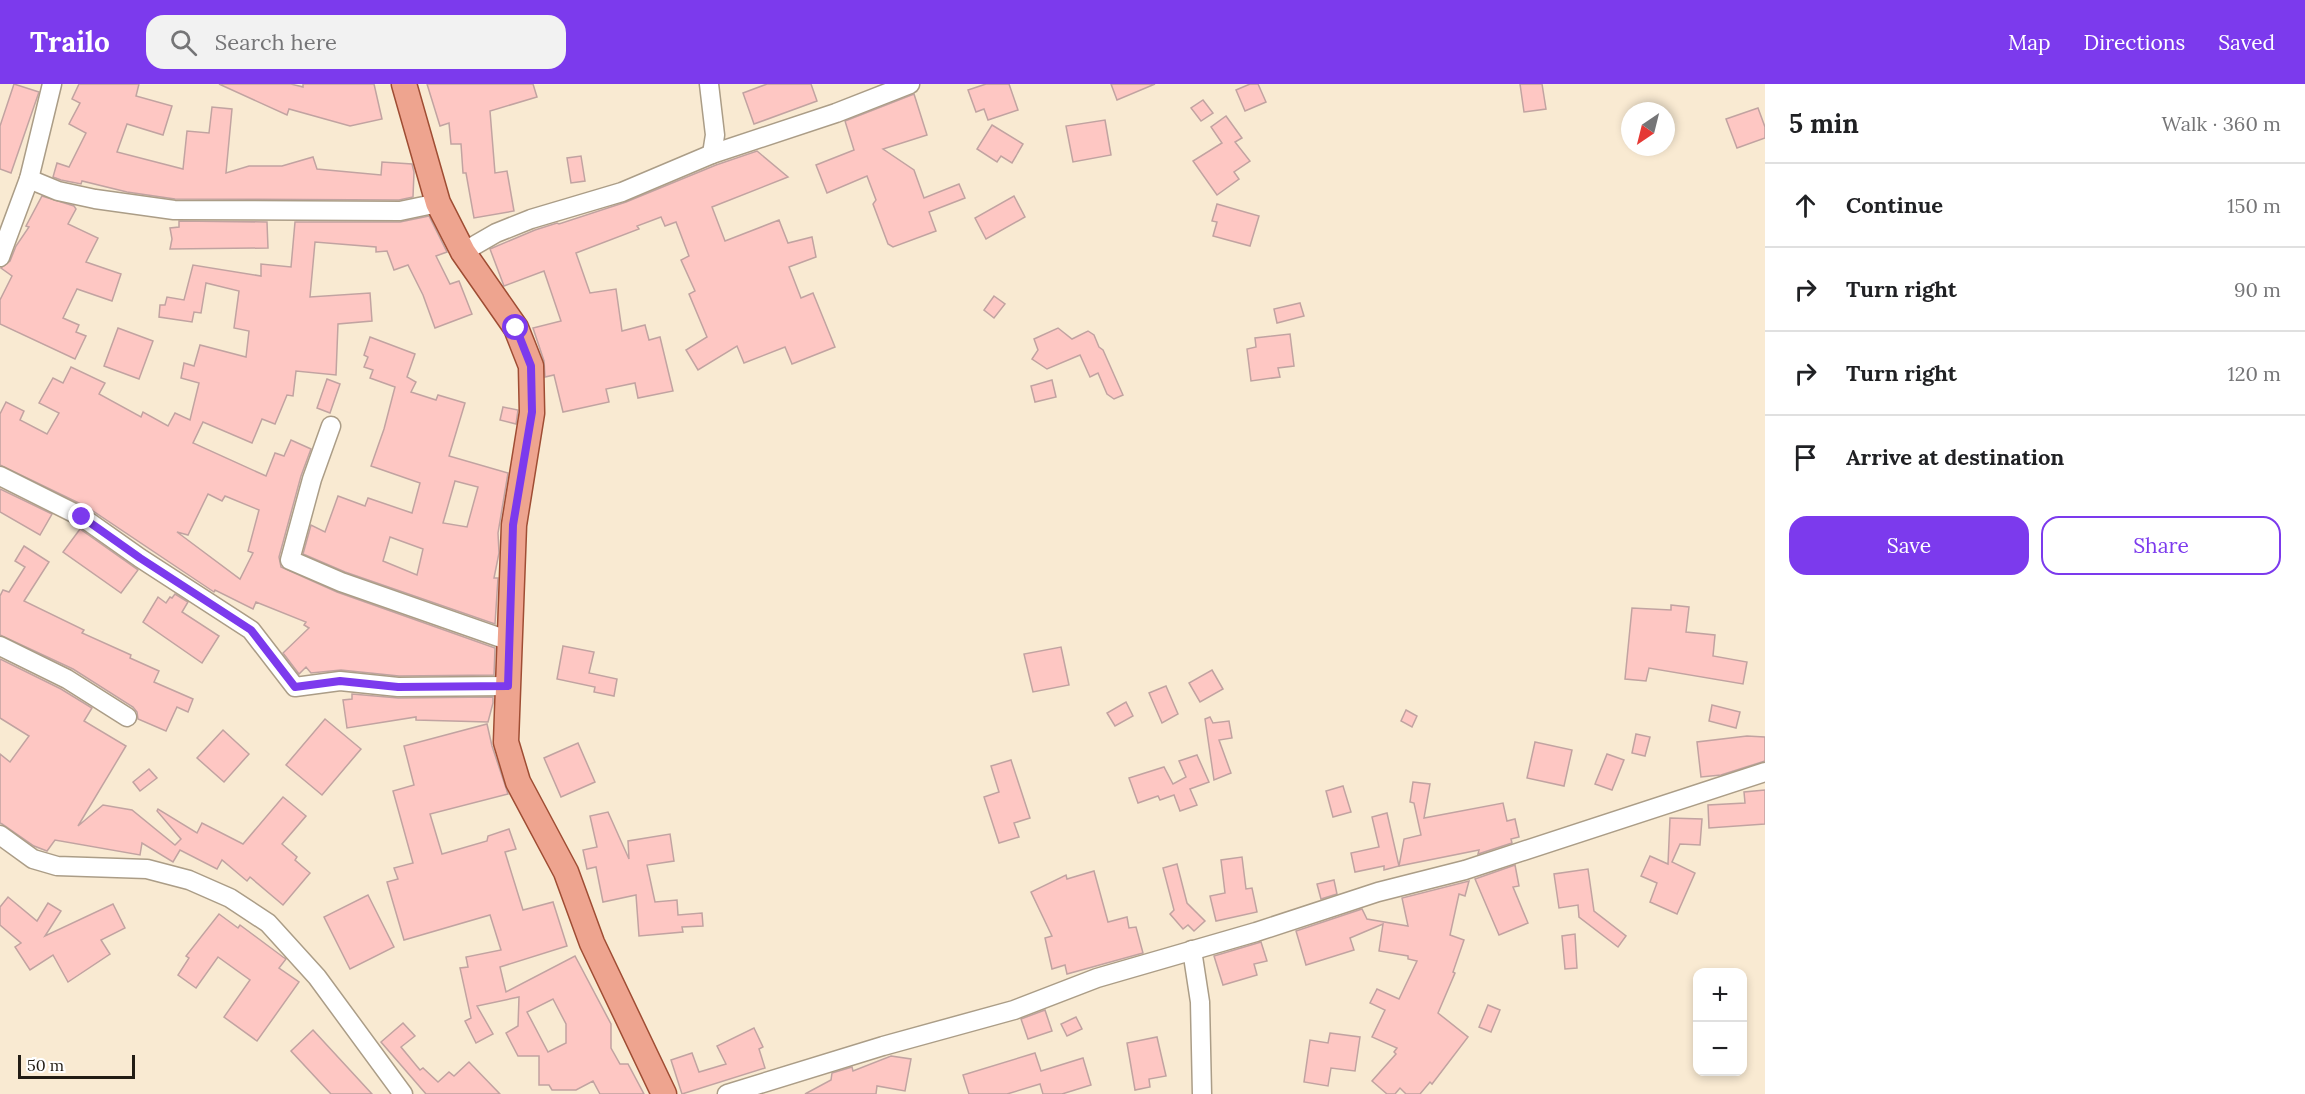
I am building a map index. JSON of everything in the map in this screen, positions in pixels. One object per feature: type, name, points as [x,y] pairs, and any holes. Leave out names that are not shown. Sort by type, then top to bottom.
[{"type":"main road","points":[[404,84],[438,203],[463,252],[516,328],[531,366],[532,412],[513,525],[506,742],[518,782],[566,872],[592,943],[664,1094]]},
{"type":"street","points":[[0,256],[29,180],[52,84]]},
{"type":"street","points":[[708,84],[715,135],[712,154]]},
{"type":"street","points":[[463,252],[496,233],[531,219],[622,192],[712,154],[836,113],[910,84]]},
{"type":"street","points":[[29,180],[58,191],[95,199],[174,210],[400,212],[438,203]]},
{"type":"street","points":[[331,426],[312,479],[290,560],[341,582],[510,641]]},
{"type":"street","points":[[0,476],[82,517],[140,558],[251,630],[295,687],[340,681],[398,687],[508,686]]},
{"type":"street","points":[[0,646],[67,680],[127,717]]},
{"type":"street","points":[[727,1094],[882,1046],[1014,1010],[1097,978],[1378,892],[1464,870],[1765,772]]},
{"type":"street","points":[[0,835],[33,860],[57,866],[147,869],[189,880],[230,898],[268,923],[317,977],[403,1094]]},
{"type":"street","points":[[1192,950],[1200,1002],[1202,1094]]},
{"type":"building","points":[[14,84],[39,92],[11,173],[0,169],[0,126]]},
{"type":"building","points":[[79,84],[139,84],[136,96],[172,106],[163,135],[127,124],[117,152],[183,169],[187,131],[209,133],[212,107],[232,109],[226,173],[249,166],[282,166],[313,157],[317,169],[381,175],[382,162],[412,164],[413,197],[399,200],[175,199],[127,192],[82,181],[81,184],[61,180],[53,177],[57,163],[69,167],[86,133],[69,124],[80,103],[72,99]]},
{"type":"building","points":[[219,84],[291,84],[303,87],[303,84],[374,84],[382,119],[350,126],[289,109],[287,115]]},
{"type":"building","points":[[427,84],[533,84],[537,97],[490,111],[495,173],[507,171],[514,211],[474,218],[466,173],[463,173],[461,144],[451,144],[449,123],[440,126]]},
{"type":"building","points":[[767,84],[811,84],[817,101],[754,124],[743,93]]},
{"type":"building","points":[[986,84],[1009,84],[1018,110],[988,120],[984,109],[976,112],[968,90]]},
{"type":"building","points":[[1111,84],[1155,84],[1117,100]]},
{"type":"building","points":[[1250,84],[1258,84],[1266,102],[1245,111],[1236,90]]},
{"type":"building","points":[[1520,84],[1542,84],[1546,109],[1524,112]]},
{"type":"building","points":[[914,94],[927,135],[883,149],[914,170],[924,198],[959,184],[965,198],[929,212],[936,231],[893,247],[888,244],[873,204],[876,200],[867,176],[827,193],[816,165],[854,150],[845,121]]},
{"type":"building","points":[[1203,100],[1213,113],[1201,121],[1191,108]]},
{"type":"building","points":[[1758,108],[1765,127],[1765,138],[1737,148],[1726,119]]},
{"type":"building","points":[[1226,116],[1242,138],[1235,142],[1250,161],[1234,172],[1239,179],[1217,195],[1193,161],[1222,143],[1211,127]]},
{"type":"building","points":[[1105,120],[1111,155],[1073,162],[1066,126]]},
{"type":"building","points":[[992,125],[1023,144],[1012,163],[1001,156],[997,162],[977,149]]},
{"type":"building","points":[[757,151],[788,177],[712,207],[725,241],[779,220],[788,243],[812,237],[816,257],[789,267],[801,298],[813,293],[835,347],[792,364],[785,347],[744,363],[737,346],[698,370],[686,350],[707,337],[689,294],[695,291],[681,260],[689,256],[676,222],[665,226],[661,217],[637,226],[639,229],[576,253],[590,293],[616,289],[622,331],[645,325],[649,340],[660,337],[673,391],[638,398],[635,383],[606,389],[609,402],[563,412],[554,375],[545,377],[544,361],[533,328],[561,321],[544,271],[504,286],[490,249],[535,230],[626,202],[716,165]]},
{"type":"building","points":[[581,156],[585,181],[571,183],[567,158]]},
{"type":"building","points":[[42,196],[74,206],[76,209],[68,224],[98,238],[86,262],[121,274],[112,301],[77,289],[63,318],[79,325],[76,332],[86,336],[75,359],[0,324],[0,300],[12,276],[1,268],[10,261],[16,246],[29,227],[26,226]]},
{"type":"building","points":[[1014,196],[1025,217],[986,239],[975,218]]},
{"type":"building","points":[[1217,204],[1259,216],[1250,246],[1213,236],[1217,222],[1212,221]]},
{"type":"building","points":[[429,216],[447,252],[436,256],[450,284],[459,281],[472,314],[435,328],[423,295],[408,265],[394,270],[387,251],[376,252],[376,247],[315,242],[310,297],[370,293],[372,321],[338,324],[336,375],[296,371],[293,396],[287,395],[275,424],[262,419],[252,443],[203,422],[193,443],[266,476],[275,453],[284,456],[291,440],[311,449],[301,476],[279,557],[281,567],[337,592],[495,648],[494,675],[399,676],[341,670],[311,673],[306,667],[299,674],[283,653],[309,628],[304,625],[306,622],[256,602],[253,609],[215,590],[214,592],[87,507],[0,465],[0,414],[6,402],[24,411],[20,420],[47,434],[59,413],[39,403],[53,378],[63,383],[71,367],[105,383],[99,394],[141,417],[143,412],[168,426],[175,413],[190,420],[199,383],[181,378],[184,363],[194,366],[200,345],[246,357],[249,331],[234,328],[239,291],[206,283],[201,313],[194,312],[192,322],[159,317],[160,305],[165,305],[167,297],[184,300],[193,265],[261,276],[261,264],[291,267],[295,222],[400,222]],"holes":[[[208,494],[222,501],[225,496],[259,510],[248,551],[253,553],[240,579],[177,532],[188,535]]]},
{"type":"building","points":[[179,221],[267,222],[268,248],[170,249],[172,239],[170,228],[179,227]]},
{"type":"building","points":[[994,296],[1005,304],[994,318],[984,310]]},
{"type":"building","points":[[1300,303],[1304,316],[1277,323],[1274,309]]},
{"type":"building","points":[[118,328],[153,341],[139,379],[104,366]]},
{"type":"building","points":[[1058,328],[1072,339],[1088,331],[1094,335],[1123,395],[1114,399],[1107,394],[1098,373],[1090,377],[1080,355],[1047,369],[1032,359],[1038,350],[1034,339]]},
{"type":"building","points":[[1290,334],[1294,366],[1278,368],[1280,377],[1251,381],[1247,349],[1256,347],[1255,338]]},
{"type":"building","points":[[370,337],[415,354],[407,377],[416,382],[411,392],[436,400],[438,395],[465,403],[449,456],[508,473],[498,533],[499,553],[494,578],[498,578],[495,624],[345,572],[303,554],[311,525],[325,532],[338,496],[365,506],[368,498],[412,513],[420,483],[371,466],[395,387],[370,378],[373,370],[364,367],[368,357],[364,355]],"holes":[[[455,481],[478,487],[467,527],[443,523]],[[390,537],[423,549],[417,575],[383,561]]]},
{"type":"building","points":[[327,379],[340,384],[330,413],[317,408]]},
{"type":"building","points":[[1052,380],[1056,397],[1035,402],[1031,386]]},
{"type":"building","points":[[503,407],[518,410],[516,424],[500,420]]},
{"type":"building","points":[[0,489],[52,514],[40,535],[0,512]]},
{"type":"building","points":[[80,529],[138,570],[121,593],[63,552]]},
{"type":"building","points":[[24,546],[49,562],[24,601],[84,630],[82,633],[131,655],[130,658],[159,671],[154,682],[193,699],[188,712],[177,707],[166,731],[138,719],[133,707],[73,669],[0,635],[0,596],[3,590],[9,592],[25,567],[15,561]]},
{"type":"building","points":[[175,594],[188,602],[182,612],[219,636],[202,663],[143,622],[158,597],[166,603]]},
{"type":"building","points":[[1671,605],[1689,607],[1686,632],[1715,635],[1713,656],[1747,662],[1743,684],[1649,668],[1646,681],[1625,679],[1632,608],[1671,610]]},
{"type":"building","points":[[563,646],[594,652],[589,673],[617,679],[614,696],[594,692],[595,687],[557,679]]},
{"type":"building","points":[[1061,647],[1069,685],[1033,692],[1024,654]]},
{"type":"building","points":[[0,659],[61,689],[92,708],[84,721],[126,746],[78,826],[103,805],[132,810],[175,845],[181,839],[157,811],[158,809],[197,833],[202,823],[243,844],[283,797],[306,816],[282,844],[310,873],[283,905],[250,877],[247,881],[222,860],[217,869],[180,850],[173,862],[142,843],[140,855],[55,840],[47,851],[34,846],[0,823],[0,754],[10,762],[29,736],[0,718]]},
{"type":"building","points":[[1212,670],[1223,689],[1200,702],[1189,683]]},
{"type":"building","points":[[1166,686],[1178,714],[1162,723],[1149,693]]},
{"type":"building","points":[[352,694],[398,698],[493,697],[493,703],[488,722],[416,720],[416,717],[347,728],[343,700],[352,699]]},
{"type":"building","points":[[1126,702],[1133,716],[1115,726],[1107,713]]},
{"type":"building","points":[[1712,705],[1740,712],[1736,728],[1709,721]]},
{"type":"building","points":[[1406,710],[1417,716],[1412,727],[1401,721]]},
{"type":"building","points":[[1210,717],[1213,723],[1229,721],[1232,738],[1219,740],[1231,773],[1214,780],[1205,719]]},
{"type":"building","points":[[325,719],[361,749],[322,795],[286,765]]},
{"type":"building","points":[[487,724],[508,794],[430,814],[442,854],[487,841],[488,836],[509,829],[516,849],[505,852],[523,910],[553,902],[567,946],[500,967],[506,992],[575,956],[611,1024],[611,1048],[620,1064],[628,1064],[644,1094],[600,1094],[593,1081],[576,1090],[552,1090],[549,1085],[539,1085],[539,1056],[518,1056],[506,1033],[518,1026],[519,997],[477,1006],[493,1034],[476,1043],[465,1021],[471,1018],[460,968],[468,967],[466,957],[501,950],[490,915],[404,940],[387,882],[398,879],[394,868],[413,863],[393,791],[414,785],[404,746]],"holes":[[[553,999],[566,1024],[566,1043],[548,1052],[527,1012]]]},
{"type":"building","points":[[223,730],[249,754],[224,782],[197,758]]},
{"type":"building","points":[[1636,734],[1650,737],[1645,756],[1632,753]]},
{"type":"building","points":[[1747,736],[1765,737],[1765,761],[1721,775],[1701,777],[1697,742]]},
{"type":"building","points":[[1535,742],[1572,750],[1564,786],[1527,778]]},
{"type":"building","points":[[578,743],[595,782],[561,797],[544,758]]},
{"type":"building","points":[[1607,754],[1624,760],[1612,790],[1595,784]]},
{"type":"building","points":[[1197,755],[1209,782],[1190,789],[1197,805],[1180,811],[1174,795],[1160,800],[1158,796],[1138,803],[1129,778],[1164,767],[1173,784],[1186,777],[1179,761]]},
{"type":"building","points":[[1011,760],[1030,818],[1014,823],[1019,837],[999,843],[984,797],[999,792],[991,766]]},
{"type":"building","points":[[149,769],[157,778],[140,791],[133,782]]},
{"type":"building","points":[[1413,782],[1430,784],[1424,818],[1503,803],[1507,821],[1515,819],[1519,837],[1511,839],[1512,843],[1478,854],[1479,850],[1399,866],[1404,839],[1421,835],[1414,803],[1410,802]]},
{"type":"building","points":[[1343,786],[1351,812],[1333,817],[1326,791]]},
{"type":"building","points":[[1765,790],[1765,824],[1709,828],[1708,805],[1745,803],[1744,792]]},
{"type":"building","points":[[608,812],[629,859],[628,841],[670,834],[674,861],[647,865],[655,902],[677,900],[678,915],[702,913],[703,926],[682,927],[683,932],[639,936],[636,895],[603,902],[596,867],[587,869],[583,850],[597,847],[590,816]]},
{"type":"building","points":[[1387,813],[1399,866],[1384,870],[1384,866],[1355,872],[1351,853],[1379,847],[1372,817]]},
{"type":"building","points":[[1670,818],[1702,819],[1700,845],[1680,844],[1672,862],[1695,873],[1677,914],[1650,902],[1657,883],[1641,876],[1650,856],[1668,864]]},
{"type":"building","points":[[1242,857],[1246,889],[1252,888],[1257,912],[1216,921],[1210,896],[1225,893],[1221,860]]},
{"type":"building","points":[[1177,864],[1187,903],[1205,921],[1194,931],[1188,925],[1183,929],[1170,914],[1174,910],[1163,868]]},
{"type":"building","points":[[1515,865],[1519,886],[1513,887],[1528,923],[1499,935],[1475,879]]},
{"type":"building","points":[[1588,869],[1594,911],[1626,936],[1618,947],[1579,917],[1578,905],[1559,908],[1554,874]]},
{"type":"building","points":[[1094,871],[1108,922],[1127,917],[1129,928],[1136,927],[1143,953],[1067,974],[1065,965],[1052,969],[1045,938],[1052,936],[1031,892],[1066,875],[1067,879]]},
{"type":"building","points":[[1334,880],[1337,894],[1321,899],[1317,884]]},
{"type":"building","points":[[1469,881],[1465,896],[1459,894],[1450,935],[1464,940],[1453,972],[1455,973],[1438,1013],[1468,1037],[1432,1084],[1430,1082],[1420,1094],[1406,1094],[1400,1088],[1395,1094],[1387,1094],[1372,1081],[1396,1054],[1394,1052],[1397,1048],[1372,1037],[1385,1010],[1370,1003],[1377,989],[1399,999],[1417,961],[1408,959],[1408,956],[1379,951],[1383,924],[1350,938],[1354,950],[1306,965],[1296,931],[1362,909],[1367,919],[1408,926],[1402,898]]},
{"type":"building","points":[[368,895],[394,947],[350,969],[324,917]]},
{"type":"building","points":[[8,897],[37,921],[48,903],[61,911],[45,936],[113,904],[125,928],[101,940],[110,954],[68,982],[53,955],[30,970],[15,947],[21,943],[0,925],[0,907]]},
{"type":"building","points":[[219,914],[238,928],[240,925],[286,959],[279,968],[299,982],[257,1041],[224,1017],[250,980],[218,957],[196,988],[178,975],[189,958],[186,956]]},
{"type":"building","points":[[1575,934],[1577,968],[1565,969],[1562,936]]},
{"type":"building","points":[[1261,942],[1267,961],[1254,964],[1257,975],[1223,985],[1214,956]]},
{"type":"building","points":[[1488,1005],[1500,1010],[1491,1032],[1479,1027]]},
{"type":"building","points":[[1045,1010],[1052,1031],[1028,1039],[1021,1019]]},
{"type":"building","points":[[1076,1017],[1082,1029],[1067,1036],[1061,1024]]},
{"type":"building","points":[[403,1023],[415,1036],[401,1047],[420,1070],[423,1068],[438,1082],[449,1072],[454,1076],[469,1062],[500,1094],[426,1094],[381,1042]]},
{"type":"building","points":[[754,1028],[763,1047],[759,1049],[765,1068],[682,1094],[671,1060],[692,1053],[699,1072],[726,1064],[717,1046]]},
{"type":"building","points":[[313,1030],[372,1094],[331,1094],[291,1051]]},
{"type":"building","points":[[1330,1033],[1360,1037],[1355,1071],[1331,1068],[1328,1086],[1304,1082],[1310,1040],[1328,1043]]},
{"type":"building","points":[[1157,1037],[1166,1076],[1149,1079],[1150,1087],[1135,1090],[1127,1043]]},
{"type":"building","points":[[1035,1053],[1041,1071],[1083,1058],[1091,1085],[1062,1094],[1043,1094],[1040,1084],[1007,1094],[969,1094],[963,1075]]},
{"type":"building","points":[[891,1056],[911,1059],[905,1091],[877,1086],[876,1094],[805,1094],[831,1080],[832,1073],[852,1067],[853,1071]]},
{"type":"route","points":[[82,517],[140,558],[251,630],[295,687],[340,681],[398,687],[508,686],[513,525],[532,412],[531,366],[516,328]]}]
